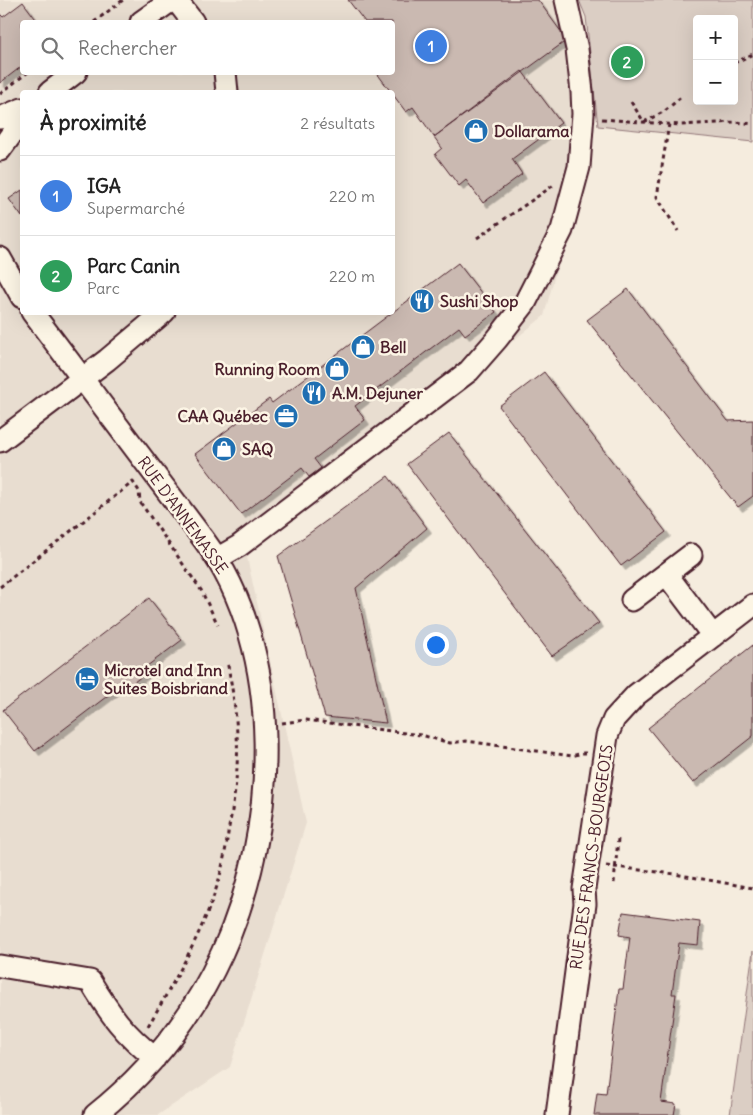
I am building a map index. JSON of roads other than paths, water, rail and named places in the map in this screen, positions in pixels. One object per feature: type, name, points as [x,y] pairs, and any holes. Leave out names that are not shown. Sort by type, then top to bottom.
[{"type":"street","points":[[144,20],[172,0]]},
{"type":"street","points":[[176,0],[191,20]]},
{"type":"street","points":[[218,558],[239,546],[469,371],[525,303],[562,230],[579,167],[583,114],[582,92],[577,49],[566,0]]},
{"type":"street","points":[[53,90],[72,75]]},
{"type":"street","points":[[225,75],[227,90]]},
{"type":"street","points":[[0,118],[20,111]]},
{"type":"street","points":[[0,150],[20,123]]},
{"type":"street","points":[[0,258],[20,293]]},
{"type":"street","points":[[0,283],[20,301]]},
{"type":"street","name":"RUE D'ANNEMASSE","points":[[34,315],[218,558],[229,578],[245,619],[258,674],[264,712],[265,736],[261,808],[255,847],[247,883],[228,939],[205,987],[189,1013],[155,1058],[127,1087],[95,1115]]},
{"type":"street","points":[[0,441],[107,360],[160,315]]},
{"type":"street","points":[[632,600],[691,555]]},
{"type":"street","points":[[667,575],[713,636]]},
{"type":"street","name":"RUE DES FRANCS-BOURGEOIS","points":[[557,1115],[585,904],[584,889],[607,736],[617,715],[636,695],[753,606]]},
{"type":"street","points":[[0,966],[90,980],[108,1011],[132,1039],[155,1058]]},
{"type":"place","name":"IGA","points":[[431,46]]},
{"type":"place","name":"Parc Canin","points":[[627,62]]},
{"type":"place","name":"Dollarama","points":[[476,131]]},
{"type":"place","name":"Sushi Shop","points":[[422,301]]},
{"type":"place","name":"Bell","points":[[363,347]]},
{"type":"place","name":"Running Room","points":[[337,369]]},
{"type":"place","name":"A.M. Dejuner","points":[[314,393]]},
{"type":"place","name":"CAA Québec","points":[[286,416]]},
{"type":"place","name":"SAQ","points":[[224,449]]},
{"type":"place","name":"Microtel and Inn Suites Boisbriand","points":[[87,679]]}]
